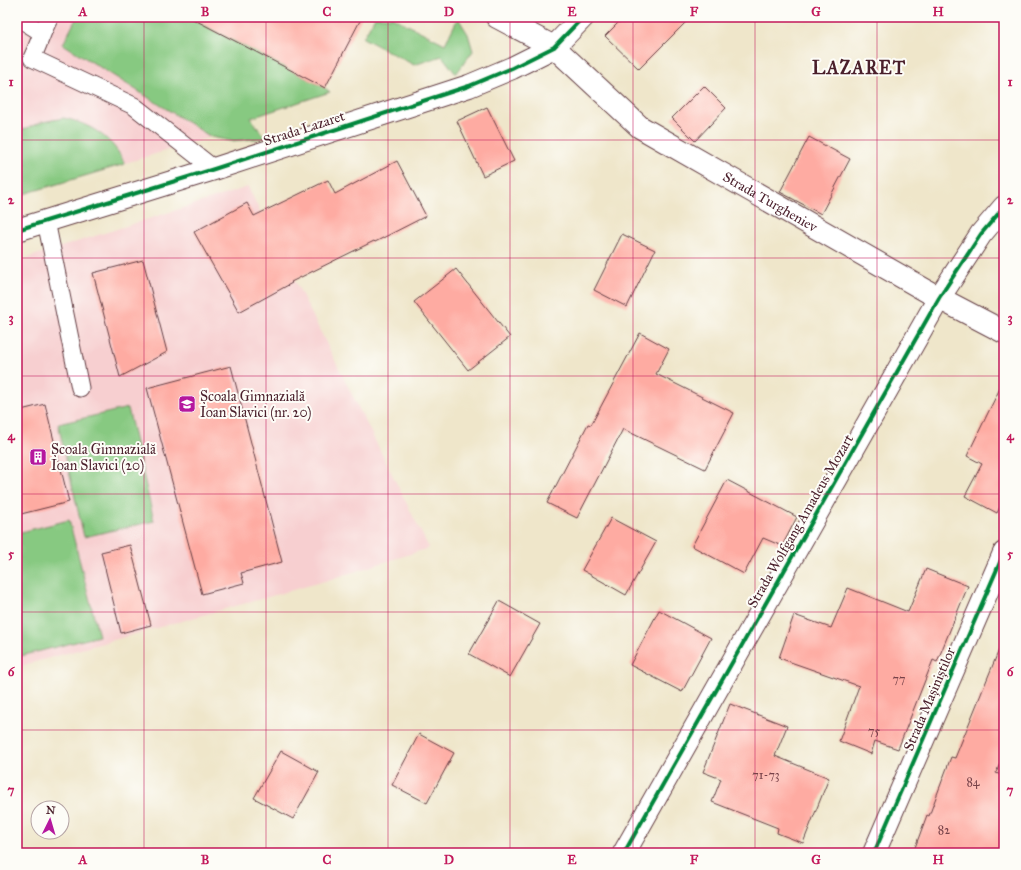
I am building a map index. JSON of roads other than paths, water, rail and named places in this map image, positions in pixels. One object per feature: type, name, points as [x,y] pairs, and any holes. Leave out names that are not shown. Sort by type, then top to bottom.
[{"type":"street","name":"Strada Turgheniev","points":[[496,17],[554,47],[640,127],[939,298],[1004,332]]},
{"type":"street","name":"Strada Lazaret","points":[[17,230],[214,169],[469,86],[512,68],[554,47],[583,17]]},
{"type":"street","name":"Strada Wolfgang Amadeus Mozart","points":[[624,853],[939,298],[981,234],[1004,207]]},
{"type":"street","name":"Strada Mașiniștilor","points":[[874,853],[1004,553]]},
{"type":"lane","points":[[17,17],[42,32]]},
{"type":"lane","points":[[50,17],[42,32],[41,41],[32,58],[134,106],[214,169]]},
{"type":"lane","points":[[46,221],[80,388]]},
{"type":"place","name":"Școala Gimnazială Ioan Slavici (nr. 20)","points":[[187,404]]},
{"type":"place","name":"Școala Gimnazială Ioan Slavici (20)","points":[[38,457]]},
{"type":"district","name":"LAZARET","points":[[859,68]]}]
